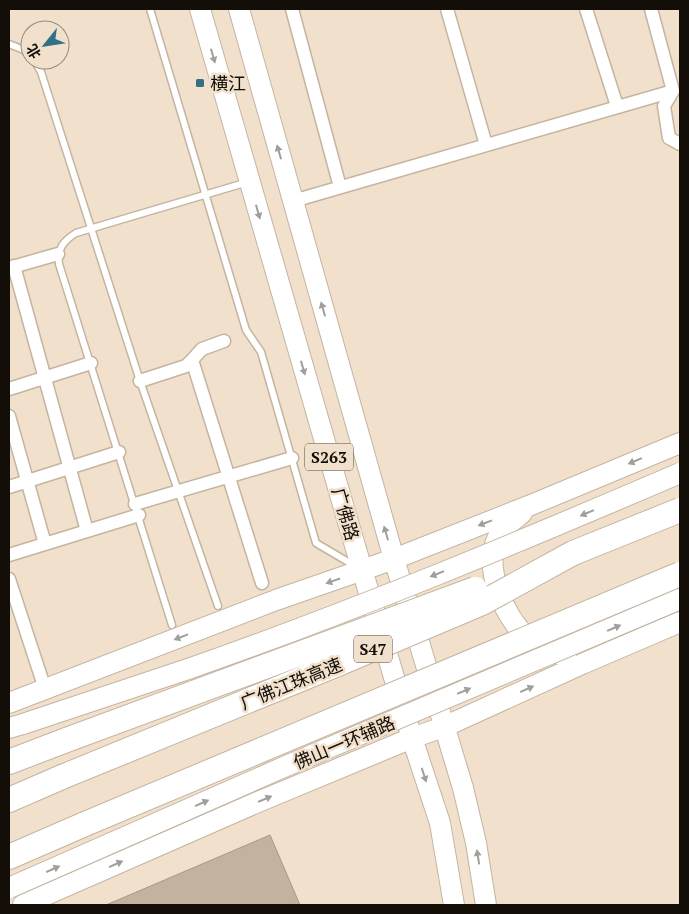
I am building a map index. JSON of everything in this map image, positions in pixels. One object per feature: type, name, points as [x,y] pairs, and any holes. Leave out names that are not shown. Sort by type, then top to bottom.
[{"type":"highway","name":"广佛江珠高速","points":[[9,800],[482,603],[573,554],[680,510]]},
{"type":"highway","points":[[9,762],[69,738],[573,554]]},
{"type":"highway","points":[[9,857],[680,574]]},
{"type":"main road","name":"广佛路","points":[[200,9],[362,571],[412,738],[440,823],[454,905]]},
{"type":"main road","name":"广佛路","points":[[240,9],[394,559],[446,726],[476,844],[486,905]]},
{"type":"main road","points":[[9,703],[276,600],[394,559],[531,505],[680,442]]},
{"type":"main road","points":[[16,726],[193,667],[345,610],[534,536],[680,473]]},
{"type":"main road","points":[[531,505],[502,531],[495,545],[493,566],[500,596],[514,624],[536,645],[572,658],[595,659]]},
{"type":"main road","name":"佛山一环辅路","points":[[9,888],[295,762],[680,600]]},
{"type":"main road","name":"佛山一环辅路","points":[[23,905],[258,802],[412,738],[446,726],[680,622]]},
{"type":"street","points":[[292,9],[340,187]]},
{"type":"street","points":[[447,9],[486,144]]},
{"type":"street","points":[[586,9],[617,106]]},
{"type":"street","points":[[651,9],[673,91],[664,106],[669,138],[680,144]]},
{"type":"street","points":[[293,200],[673,91]]},
{"type":"street","points":[[58,254],[11,267],[45,378],[87,531]]},
{"type":"street","points":[[140,381],[186,366],[202,349],[224,341]]},
{"type":"street","points":[[192,360],[262,583]]},
{"type":"street","points":[[9,389],[91,363]]},
{"type":"street","points":[[9,416],[44,544]]},
{"type":"street","points":[[9,487],[119,452]]},
{"type":"street","points":[[9,555],[87,531],[178,492],[292,458]]},
{"type":"street","points":[[9,579],[45,689]]},
{"type":"lane","points":[[150,9],[246,330],[261,352],[316,542],[362,571]]},
{"type":"lane","points":[[40,70],[140,381],[218,606]]},
{"type":"lane","points":[[172,625],[58,254],[61,245],[76,233],[250,182]]},
{"type":"building","points":[[270,835],[300,905],[106,905]]},
{"type":"place","name":"横江","points":[[200,83]]}]
